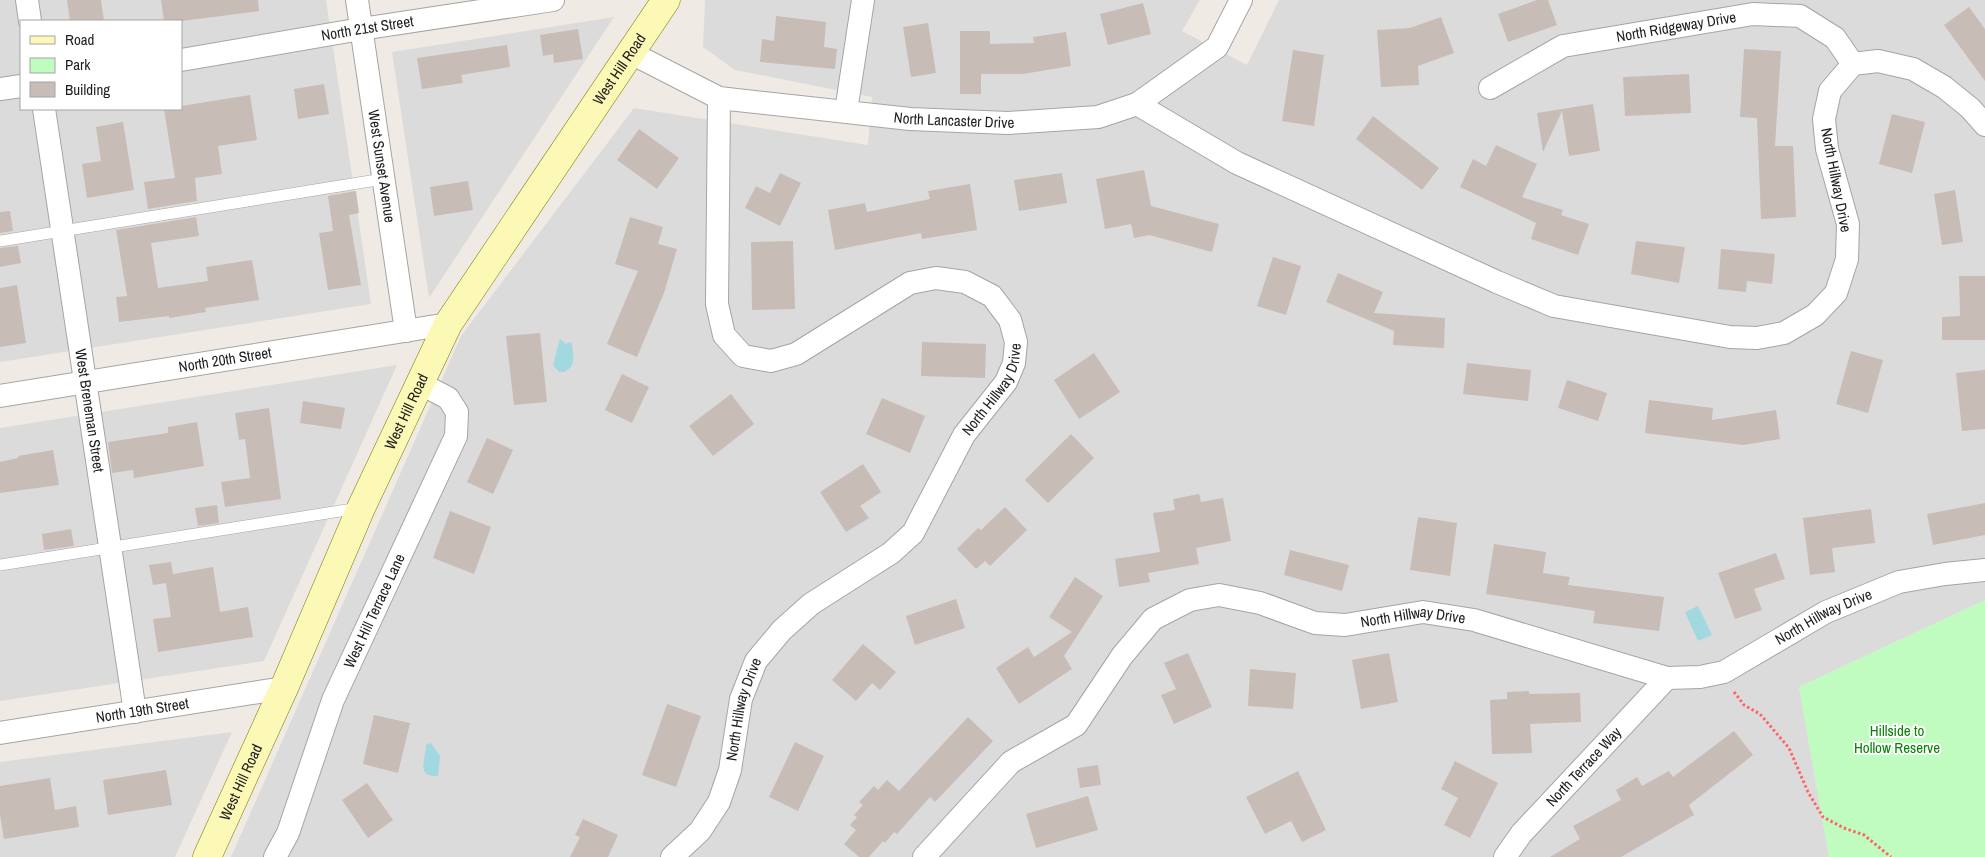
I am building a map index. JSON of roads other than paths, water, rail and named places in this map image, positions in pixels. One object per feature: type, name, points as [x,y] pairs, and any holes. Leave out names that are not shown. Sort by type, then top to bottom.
[{"type":"street","points":[[27,0],[30,20]]},
{"type":"street","name":"West Sunset Avenue","points":[[357,0],[406,331]]},
{"type":"street","name":"North 21st Street","points":[[182,60],[361,29],[553,0]]},
{"type":"street","name":"West Hill Road","points":[[206,857],[284,688],[361,508],[448,324],[631,53],[664,0]]},
{"type":"street","points":[[846,111],[862,0]]},
{"type":"street","name":"North Lancaster Drive","points":[[631,53],[719,98],[910,119],[1008,123],[1098,117],[1137,104],[1217,46],[1240,0]]},
{"type":"street","name":"North Ridgeway Drive","points":[[1490,88],[1563,46],[1753,14],[1800,16],[1835,38],[1853,64]]},
{"type":"street","points":[[1853,64],[1878,61],[1913,69],[1944,87],[1970,108],[1985,125]]},
{"type":"street","name":"North Hillway Drive","points":[[1137,104],[1237,163],[1497,282],[1554,306],[1730,337],[1757,338],[1784,333],[1815,315],[1836,293],[1847,259],[1848,224],[1827,148],[1824,118],[1830,91],[1853,64]]},
{"type":"street","points":[[0,89],[20,86]]},
{"type":"street","name":"North Hillway Drive","points":[[672,857],[700,831],[719,802],[730,770],[741,700],[756,660],[782,630],[812,604],[891,553],[913,533],[964,435],[1006,382],[1014,363],[1016,342],[1010,320],[992,296],[964,282],[936,278],[910,283],[796,354],[772,361],[743,356],[724,335],[717,304],[719,98]]},
{"type":"street","name":"West Breneman Street","points":[[44,110],[135,712]]},
{"type":"street","name":"North 20th Street","points":[[0,396],[448,324]]},
{"type":"street","name":"West Hill Terrace Lane","points":[[275,857],[288,833],[333,700],[456,436],[457,412],[448,398],[419,383]]},
{"type":"street","name":"North Hillway Drive","points":[[924,857],[1011,762],[1076,725],[1122,656],[1154,619],[1190,600],[1219,595],[1260,603],[1315,623],[1345,625],[1423,612],[1474,620],[1666,678],[1700,677],[1724,672],[1826,612],[1900,582],[1945,574],[1985,570]]},
{"type":"street","name":"North Terrace Way","points":[[1505,857],[1521,834],[1666,678]]},
{"type":"street","name":"North 19th Street","points":[[0,733],[284,688]]},
{"type":"lane","points":[[0,241],[383,179]]},
{"type":"lane","points":[[0,565],[361,508]]},
{"type":"water","points":[[560,339],[566,344],[570,342],[572,344],[573,364],[564,372],[559,372],[553,365]]},
{"type":"water","points":[[1698,606],[1712,635],[1698,641],[1685,612]]},
{"type":"water","points":[[431,743],[440,756],[438,776],[431,776],[424,771],[426,745]]},
{"type":"park label","name":"Hillside to Hollow Reserve","points":[[1897,740]]}]
